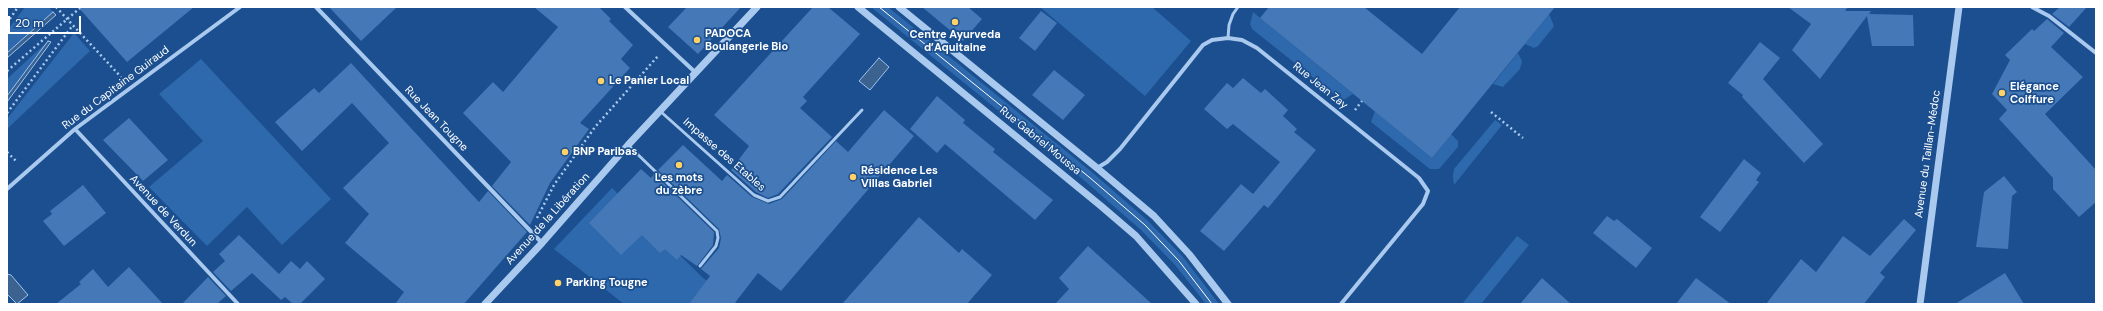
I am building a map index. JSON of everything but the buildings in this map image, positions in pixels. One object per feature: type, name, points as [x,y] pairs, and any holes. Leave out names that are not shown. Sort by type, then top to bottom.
[{"type":"street","name":"Rue du Capitaine Guiraud","points":[[7,189],[75,129],[240,7]]},
{"type":"street","name":"Rue Jean Tougne","points":[[316,7],[542,243]]},
{"type":"street","points":[[625,7],[696,73]]},
{"type":"street","name":"Avenue de la Libération","points":[[485,304],[542,243],[628,145],[757,7]]},
{"type":"street","name":"Rue Gabriel Moussa","points":[[858,7],[1102,206],[1136,236],[1196,304]]},
{"type":"street","name":"Rue Gabriel Moussa","points":[[899,7],[1154,216],[1189,254],[1228,304]]},
{"type":"street","name":"Avenue du Taillan-Médoc","points":[[1920,304],[1959,7]]},
{"type":"street","points":[[2032,7],[2055,21],[2096,53]]},
{"type":"street","name":"Rue Jean Zay","points":[[1097,168],[1107,162],[1120,149],[1203,45],[1212,40],[1228,38],[1242,40],[1257,48],[1419,178],[1428,192],[1423,204],[1341,304]]},
{"type":"street","name":"Avenue de Verdun","points":[[75,129],[238,304]]},
{"type":"lane","points":[[1228,38],[1232,14],[1238,7]]},
{"type":"lane","name":"Impasse des Etables","points":[[660,111],[754,195],[768,201],[780,197],[862,110]]},
{"type":"lane","points":[[628,145],[717,231],[718,238],[716,246],[700,266]]},
{"type":"path","points":[[7,23],[18,7]]},
{"type":"path","points":[[56,7],[131,88]]},
{"type":"path","points":[[7,71],[80,8]]},
{"type":"path","points":[[7,113],[73,25]]},
{"type":"path","points":[[529,230],[536,221],[554,185],[595,127],[666,46]]},
{"type":"path","points":[[1492,112],[1524,138]]},
{"type":"shaded area","points":[[25,7],[49,7],[53,12],[7,53],[7,31]]},
{"type":"shaded area","points":[[871,7],[888,7],[1093,173],[1148,221],[1183,257],[1219,304],[1206,304],[1175,265],[1141,230],[1086,182]]},
{"type":"shaded area","points":[[1040,7],[1152,7],[1191,41],[1145,96]]},
{"type":"shaded area","points":[[53,12],[56,15],[7,58],[7,53]]},
{"type":"shaded area","points":[[1253,12],[1353,94],[1345,99],[1340,99],[1252,29],[1250,24]]},
{"type":"shaded area","points":[[1549,14],[1554,26],[1551,30],[1538,46],[1534,48],[1525,44]]},
{"type":"shaded area","points":[[74,33],[90,51],[7,129],[7,119]]},
{"type":"shaded area","points":[[48,41],[7,96],[7,79]]},
{"type":"shaded area","points":[[48,41],[51,42],[7,102],[7,96]]},
{"type":"shaded area","points":[[1518,53],[1522,61],[1520,69],[1503,87],[1493,84]]},
{"type":"shaded area","points":[[879,58],[889,67],[870,90],[859,81]]},
{"type":"shaded area","points":[[201,59],[331,199],[282,245],[247,207],[207,246],[149,187],[203,141],[159,94]]},
{"type":"shaded area","points":[[1375,111],[1432,158],[1451,134],[1458,141],[1458,147],[1439,169],[1430,169],[1371,122]]},
{"type":"shaded area","points":[[1495,120],[1502,125],[1454,185],[1454,169]]},
{"type":"shaded area","points":[[612,188],[702,277],[738,304],[624,304],[554,249]]},
{"type":"shaded area","points":[[1517,236],[1529,245],[1481,304],[1462,304]]},
{"type":"shaded area","points":[[7,274],[11,275],[28,295],[17,304],[7,294]]},
{"type":"tram line","points":[[879,7],[1089,177],[1145,225],[1179,261],[1212,304]]},
{"type":"place","name":"Centre Ayurveda d’Aquitaine","points":[[955,22]]},
{"type":"place","name":"PADOCA Boulangerie Bio","points":[[697,40]]},
{"type":"place","name":"Le Panier Local","points":[[601,81]]},
{"type":"place","name":"Elégance Coiffure","points":[[2002,93]]},
{"type":"place","name":"BNP Paribas","points":[[565,152]]},
{"type":"place","name":"Les mots du zèbre","points":[[679,165]]},
{"type":"place","name":"Résidence Les Villas Gabriel","points":[[853,177]]},
{"type":"place","name":"Parking Tougne","points":[[558,283]]}]
